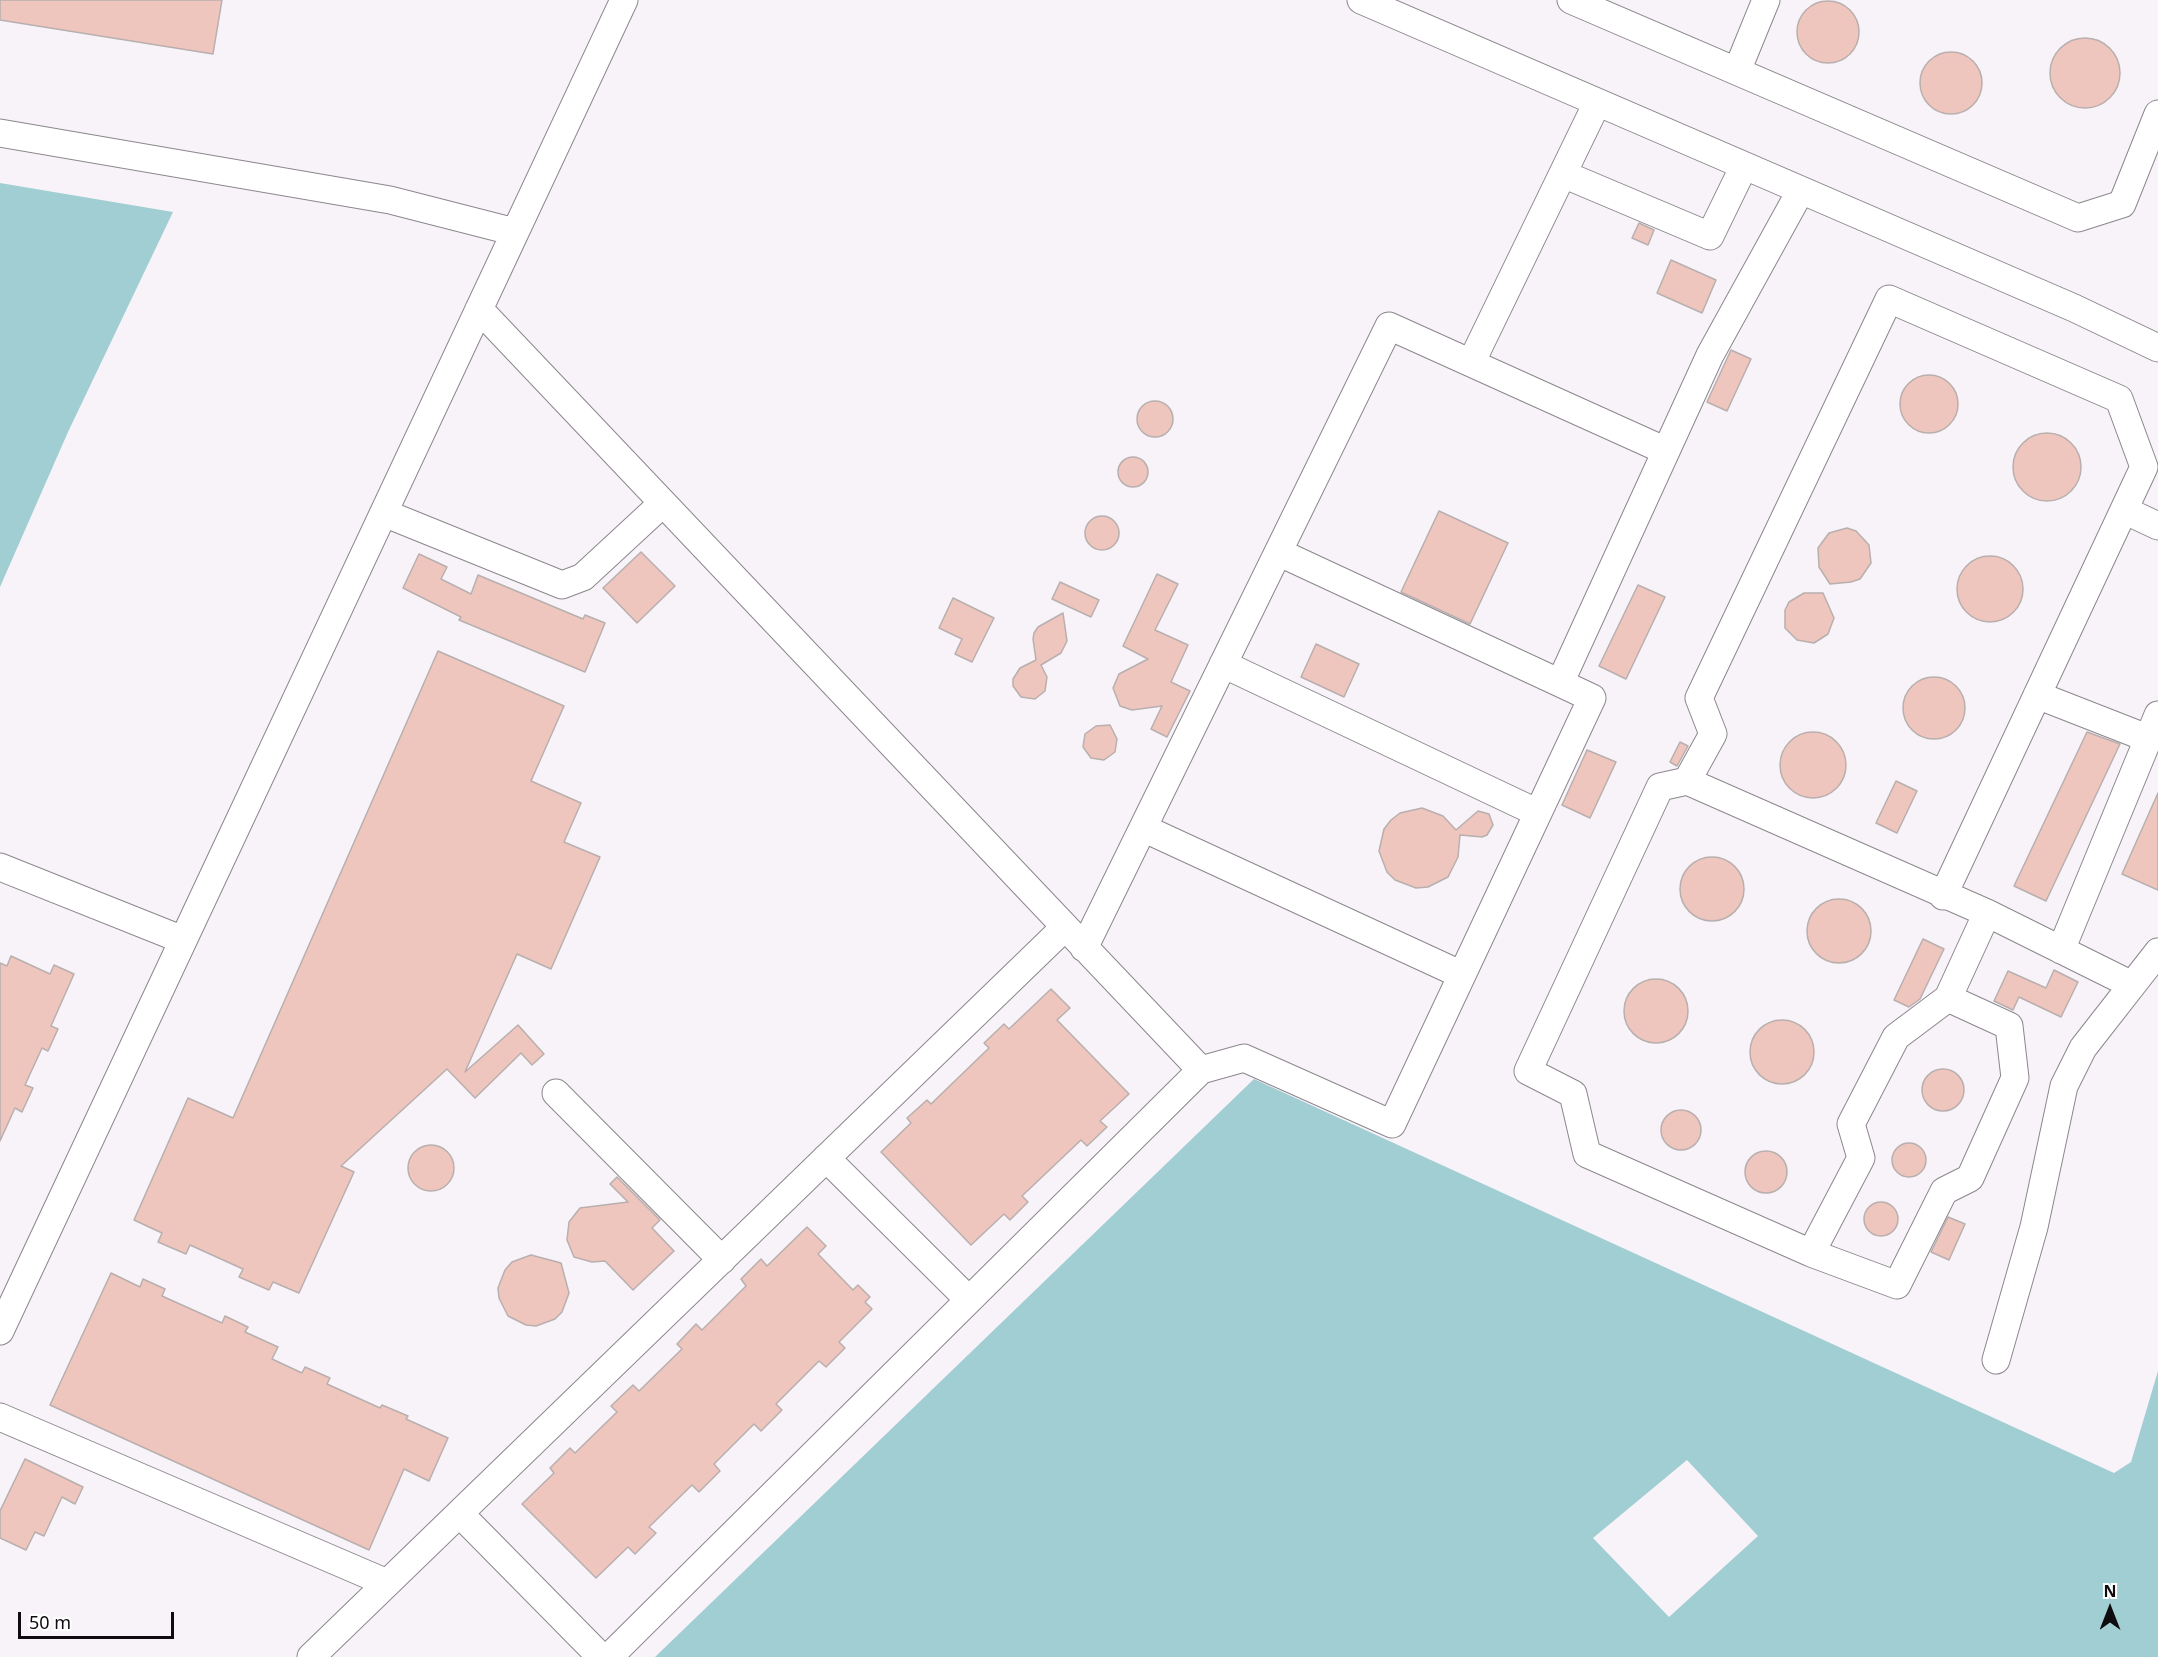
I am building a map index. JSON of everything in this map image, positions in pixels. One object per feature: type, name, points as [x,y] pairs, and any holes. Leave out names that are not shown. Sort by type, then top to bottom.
[{"type":"street","points":[[0,1331],[624,0]]},
{"type":"street","points":[[1361,0],[2074,308],[2158,348]]},
{"type":"street","points":[[1571,0],[2078,218],[2122,204],[2158,114]]},
{"type":"street","points":[[1737,71],[1766,0]]},
{"type":"street","points":[[1471,363],[1597,103]]},
{"type":"street","points":[[0,133],[390,201],[515,232]]},
{"type":"street","points":[[1563,174],[1710,236],[1744,166]]},
{"type":"street","points":[[1560,683],[1710,355],[1801,190]]},
{"type":"street","points":[[1687,782],[1713,734],[1700,698],[1889,299],[2119,399],[2144,467],[1943,896]]},
{"type":"street","points":[[479,309],[1201,1070]]},
{"type":"street","points":[[1084,948],[1389,326],[1666,451]]},
{"type":"street","points":[[384,513],[562,585],[583,578],[663,502]]},
{"type":"street","points":[[2124,510],[2158,526]]},
{"type":"street","points":[[609,1657],[1201,1070],[1244,1058],[1392,1124],[1592,698],[1278,552]]},
{"type":"street","points":[[1223,664],[1538,813]]},
{"type":"street","points":[[2037,695],[2153,727],[2061,950]]},
{"type":"street","points":[[1948,998],[2009,1026],[2015,1078],[1970,1178],[1944,1191],[1897,1285],[1811,1253],[1587,1154],[1573,1094],[1528,1071],[1660,787],[1687,782],[1943,896],[1987,913],[2132,985]]},
{"type":"street","points":[[1143,828],[1462,975]]},
{"type":"street","points":[[0,867],[183,940]]},
{"type":"street","points":[[1811,1253],[1861,1158],[1851,1124],[1896,1037],[1948,998],[1987,913]]},
{"type":"street","points":[[311,1657],[1064,928]]},
{"type":"street","points":[[1996,1360],[2034,1227],[2064,1086],[2083,1048],[2158,952]]},
{"type":"street","points":[[556,1093],[722,1260]]},
{"type":"street","points":[[826,1158],[969,1300]]},
{"type":"street","points":[[0,1417],[387,1583]]},
{"type":"street","points":[[460,1514],[601,1657]]},
{"type":"water","points":[[0,183],[173,212],[68,432],[0,587]]},
{"type":"water","points":[[1254,1079],[2114,1473],[2131,1462],[2158,1371],[2158,1657],[655,1657]],"holes":[[[1687,1460],[1758,1536],[1669,1617],[1593,1538]]]},
{"type":"building","points":[[0,0],[222,0],[213,54],[0,20]]},
{"type":"building","points":[[1822,1],[1834,1],[1850,10],[1857,20],[1859,32],[1857,44],[1850,54],[1834,63],[1822,63],[1811,58],[1802,49],[1797,38],[1797,26],[1802,15],[1811,6]]},
{"type":"building","points":[[2085,38],[2104,44],[2114,54],[2120,73],[2114,92],[2104,102],[2085,108],[2066,102],[2056,92],[2050,73],[2056,54],[2066,44]]},
{"type":"building","points":[[1945,52],[1957,52],[1973,61],[1980,71],[1982,83],[1980,95],[1973,105],[1957,114],[1945,114],[1934,109],[1925,100],[1920,89],[1920,77],[1925,66],[1934,57]]},
{"type":"building","points":[[1639,223],[1654,230],[1648,245],[1632,238]]},
{"type":"building","points":[[1671,260],[1716,280],[1702,313],[1657,293]]},
{"type":"building","points":[[1731,350],[1751,359],[1727,411],[1707,402]]},
{"type":"building","points":[[1923,375],[1935,375],[1950,383],[1958,398],[1958,410],[1950,425],[1935,433],[1923,433],[1908,425],[1900,410],[1900,398],[1908,383]]},
{"type":"building","points":[[1155,401],[1167,407],[1173,419],[1167,431],[1155,437],[1143,431],[1137,419],[1143,407]]},
{"type":"building","points":[[2047,433],[2060,436],[2071,443],[2078,454],[2081,467],[2078,480],[2071,491],[2060,498],[2047,501],[2034,498],[2023,491],[2016,480],[2013,467],[2016,454],[2023,443],[2034,436]]},
{"type":"building","points":[[1133,457],[1144,461],[1148,472],[1144,483],[1133,487],[1122,483],[1118,472],[1122,461]]},
{"type":"building","points":[[1439,511],[1508,543],[1470,624],[1401,592]]},
{"type":"building","points":[[1102,516],[1114,521],[1119,533],[1114,545],[1102,550],[1090,545],[1085,533],[1090,521]]},
{"type":"building","points":[[1847,528],[1856,531],[1869,545],[1871,563],[1860,579],[1830,584],[1819,567],[1818,548],[1829,533]]},
{"type":"building","points":[[641,552],[675,586],[637,623],[603,588]]},
{"type":"building","points":[[419,554],[447,567],[441,579],[471,594],[478,575],[583,619],[585,615],[605,623],[585,672],[459,620],[461,617],[403,588]]},
{"type":"building","points":[[1990,556],[2002,559],[2013,566],[2020,577],[2023,589],[2020,601],[2013,612],[2002,619],[1990,622],[1978,619],[1967,612],[1960,601],[1957,589],[1960,577],[1967,566],[1978,559]]},
{"type":"building","points":[[1157,574],[1178,584],[1155,630],[1188,645],[1171,682],[1190,691],[1167,737],[1151,729],[1162,706],[1132,710],[1120,706],[1113,688],[1119,674],[1148,659],[1123,646]]},
{"type":"building","points":[[1060,582],[1099,600],[1091,617],[1052,599]]},
{"type":"building","points":[[1638,585],[1665,597],[1626,679],[1599,666]]},
{"type":"building","points":[[1804,593],[1823,593],[1834,618],[1828,634],[1814,643],[1797,640],[1785,628],[1785,610],[1789,602]]},
{"type":"building","points":[[953,598],[994,618],[972,662],[955,654],[962,639],[939,628]]},
{"type":"building","points":[[1063,613],[1067,641],[1061,653],[1041,665],[1047,677],[1045,691],[1035,699],[1021,697],[1013,686],[1013,679],[1020,668],[1036,660],[1034,633],[1038,627]]},
{"type":"building","points":[[1316,644],[1359,664],[1344,697],[1301,677]]},
{"type":"building","points":[[438,651],[564,706],[531,781],[581,803],[564,842],[600,857],[551,969],[517,954],[465,1072],[518,1025],[544,1054],[532,1065],[521,1053],[475,1098],[447,1069],[341,1166],[354,1172],[299,1293],[273,1282],[269,1290],[239,1277],[243,1269],[190,1245],[186,1254],[158,1242],[162,1233],[134,1220],[188,1098],[233,1118]]},
{"type":"building","points":[[1928,677],[1940,677],[1956,686],[1963,696],[1965,708],[1963,720],[1956,730],[1940,739],[1928,739],[1917,734],[1908,725],[1903,714],[1903,702],[1908,691],[1917,682]]},
{"type":"building","points":[[1110,725],[1117,739],[1115,752],[1104,760],[1091,758],[1083,747],[1085,734],[1096,726]]},
{"type":"building","points":[[1813,732],[1826,735],[1836,742],[1843,752],[1846,765],[1843,778],[1836,788],[1826,795],[1813,798],[1800,795],[1790,788],[1783,778],[1780,765],[1783,752],[1790,742],[1800,735]]},
{"type":"building","points":[[2087,732],[2120,744],[2046,901],[2014,886]]},
{"type":"building","points":[[1680,742],[1688,746],[1677,766],[1670,762]]},
{"type":"building","points":[[1587,750],[1616,762],[1590,818],[1562,805]]},
{"type":"building","points":[[1896,781],[1917,791],[1897,833],[1876,823]]},
{"type":"building","points":[[2158,793],[2158,890],[2122,874]]},
{"type":"building","points":[[1422,808],[1443,816],[1456,830],[1478,811],[1489,814],[1493,825],[1487,835],[1482,837],[1460,835],[1458,857],[1448,877],[1428,887],[1416,888],[1395,880],[1387,872],[1379,851],[1384,829],[1391,820],[1400,813]]},
{"type":"building","points":[[1706,857],[1718,857],[1735,866],[1742,877],[1744,889],[1742,901],[1735,912],[1718,921],[1706,921],[1694,916],[1685,907],[1680,895],[1680,883],[1685,871],[1694,862]]},
{"type":"building","points":[[1833,899],[1845,899],[1862,908],[1869,919],[1871,931],[1869,943],[1862,954],[1845,963],[1833,963],[1821,958],[1812,949],[1807,937],[1807,925],[1812,913],[1821,904]]},
{"type":"building","points":[[1923,939],[1944,949],[1920,999],[1909,1007],[1894,1000]]},
{"type":"building","points":[[11,956],[50,974],[54,965],[74,974],[51,1026],[58,1029],[48,1051],[42,1048],[25,1085],[33,1088],[22,1112],[15,1108],[0,1141],[0,963],[7,966]]},
{"type":"building","points":[[2054,970],[2078,982],[2061,1017],[2019,997],[2013,1010],[1994,1001],[2008,971],[2046,988]]},
{"type":"building","points":[[1650,979],[1662,979],[1679,988],[1686,999],[1688,1011],[1686,1023],[1679,1034],[1662,1043],[1650,1043],[1638,1038],[1629,1029],[1624,1017],[1624,1005],[1629,993],[1638,984]]},
{"type":"building","points":[[1051,989],[1070,1008],[1057,1020],[1129,1094],[1100,1121],[1107,1127],[1087,1146],[1081,1140],[1022,1196],[1028,1202],[1010,1220],[1004,1214],[971,1245],[881,1152],[911,1123],[907,1118],[927,1100],[931,1104],[989,1048],[984,1043],[1004,1024],[1009,1029]]},
{"type":"building","points":[[1776,1020],[1788,1020],[1805,1029],[1812,1040],[1814,1052],[1812,1064],[1805,1075],[1788,1084],[1776,1084],[1764,1079],[1755,1070],[1750,1058],[1750,1046],[1755,1034],[1764,1025]]},
{"type":"building","points":[[1943,1069],[1951,1070],[1958,1075],[1963,1082],[1963,1098],[1958,1105],[1951,1110],[1943,1111],[1935,1110],[1928,1105],[1923,1098],[1922,1090],[1923,1082],[1928,1075],[1935,1070]]},
{"type":"building","points":[[1681,1110],[1689,1111],[1695,1116],[1700,1122],[1700,1138],[1695,1144],[1689,1149],[1681,1150],[1673,1149],[1667,1144],[1662,1138],[1661,1130],[1662,1122],[1667,1116],[1673,1111]]},
{"type":"building","points":[[1909,1143],[1921,1148],[1926,1160],[1921,1172],[1909,1177],[1897,1172],[1892,1160],[1897,1148]]},
{"type":"building","points":[[431,1145],[447,1152],[454,1168],[447,1184],[431,1191],[415,1184],[408,1168],[415,1152]]},
{"type":"building","points":[[1766,1151],[1781,1157],[1787,1172],[1781,1187],[1766,1193],[1751,1187],[1745,1172],[1751,1157]]},
{"type":"building","points":[[617,1177],[660,1220],[652,1228],[674,1251],[633,1290],[605,1261],[592,1262],[574,1257],[567,1240],[569,1222],[580,1208],[628,1202],[610,1184]]},
{"type":"building","points":[[1881,1202],[1893,1207],[1898,1219],[1893,1231],[1881,1236],[1869,1231],[1864,1219],[1869,1207]]},
{"type":"building","points":[[1948,1217],[1965,1224],[1949,1260],[1931,1252]]},
{"type":"building","points":[[807,1227],[826,1246],[818,1254],[853,1290],[858,1285],[870,1297],[865,1302],[872,1309],[839,1342],[845,1348],[826,1367],[819,1361],[776,1404],[782,1410],[761,1431],[754,1424],[714,1464],[720,1471],[699,1492],[692,1485],[649,1527],[656,1533],[635,1554],[628,1547],[596,1578],[522,1504],[554,1473],[550,1468],[570,1448],[575,1453],[617,1412],[611,1406],[633,1385],[639,1391],[682,1349],[677,1344],[696,1324],[702,1330],[746,1286],[741,1279],[761,1259],[767,1266]]},
{"type":"building","points":[[531,1255],[561,1263],[569,1293],[562,1312],[555,1319],[536,1326],[526,1325],[508,1316],[499,1298],[498,1288],[505,1270],[512,1262]]},
{"type":"building","points":[[111,1273],[140,1287],[143,1279],[165,1289],[162,1296],[222,1323],[225,1316],[248,1327],[245,1332],[278,1347],[272,1359],[302,1373],[305,1367],[330,1378],[327,1384],[380,1408],[382,1405],[408,1416],[406,1419],[448,1438],[429,1481],[404,1469],[369,1550],[50,1405]]},
{"type":"building","points":[[25,1459],[83,1487],[75,1504],[62,1497],[44,1536],[35,1532],[26,1550],[0,1538],[0,1511]]}]
